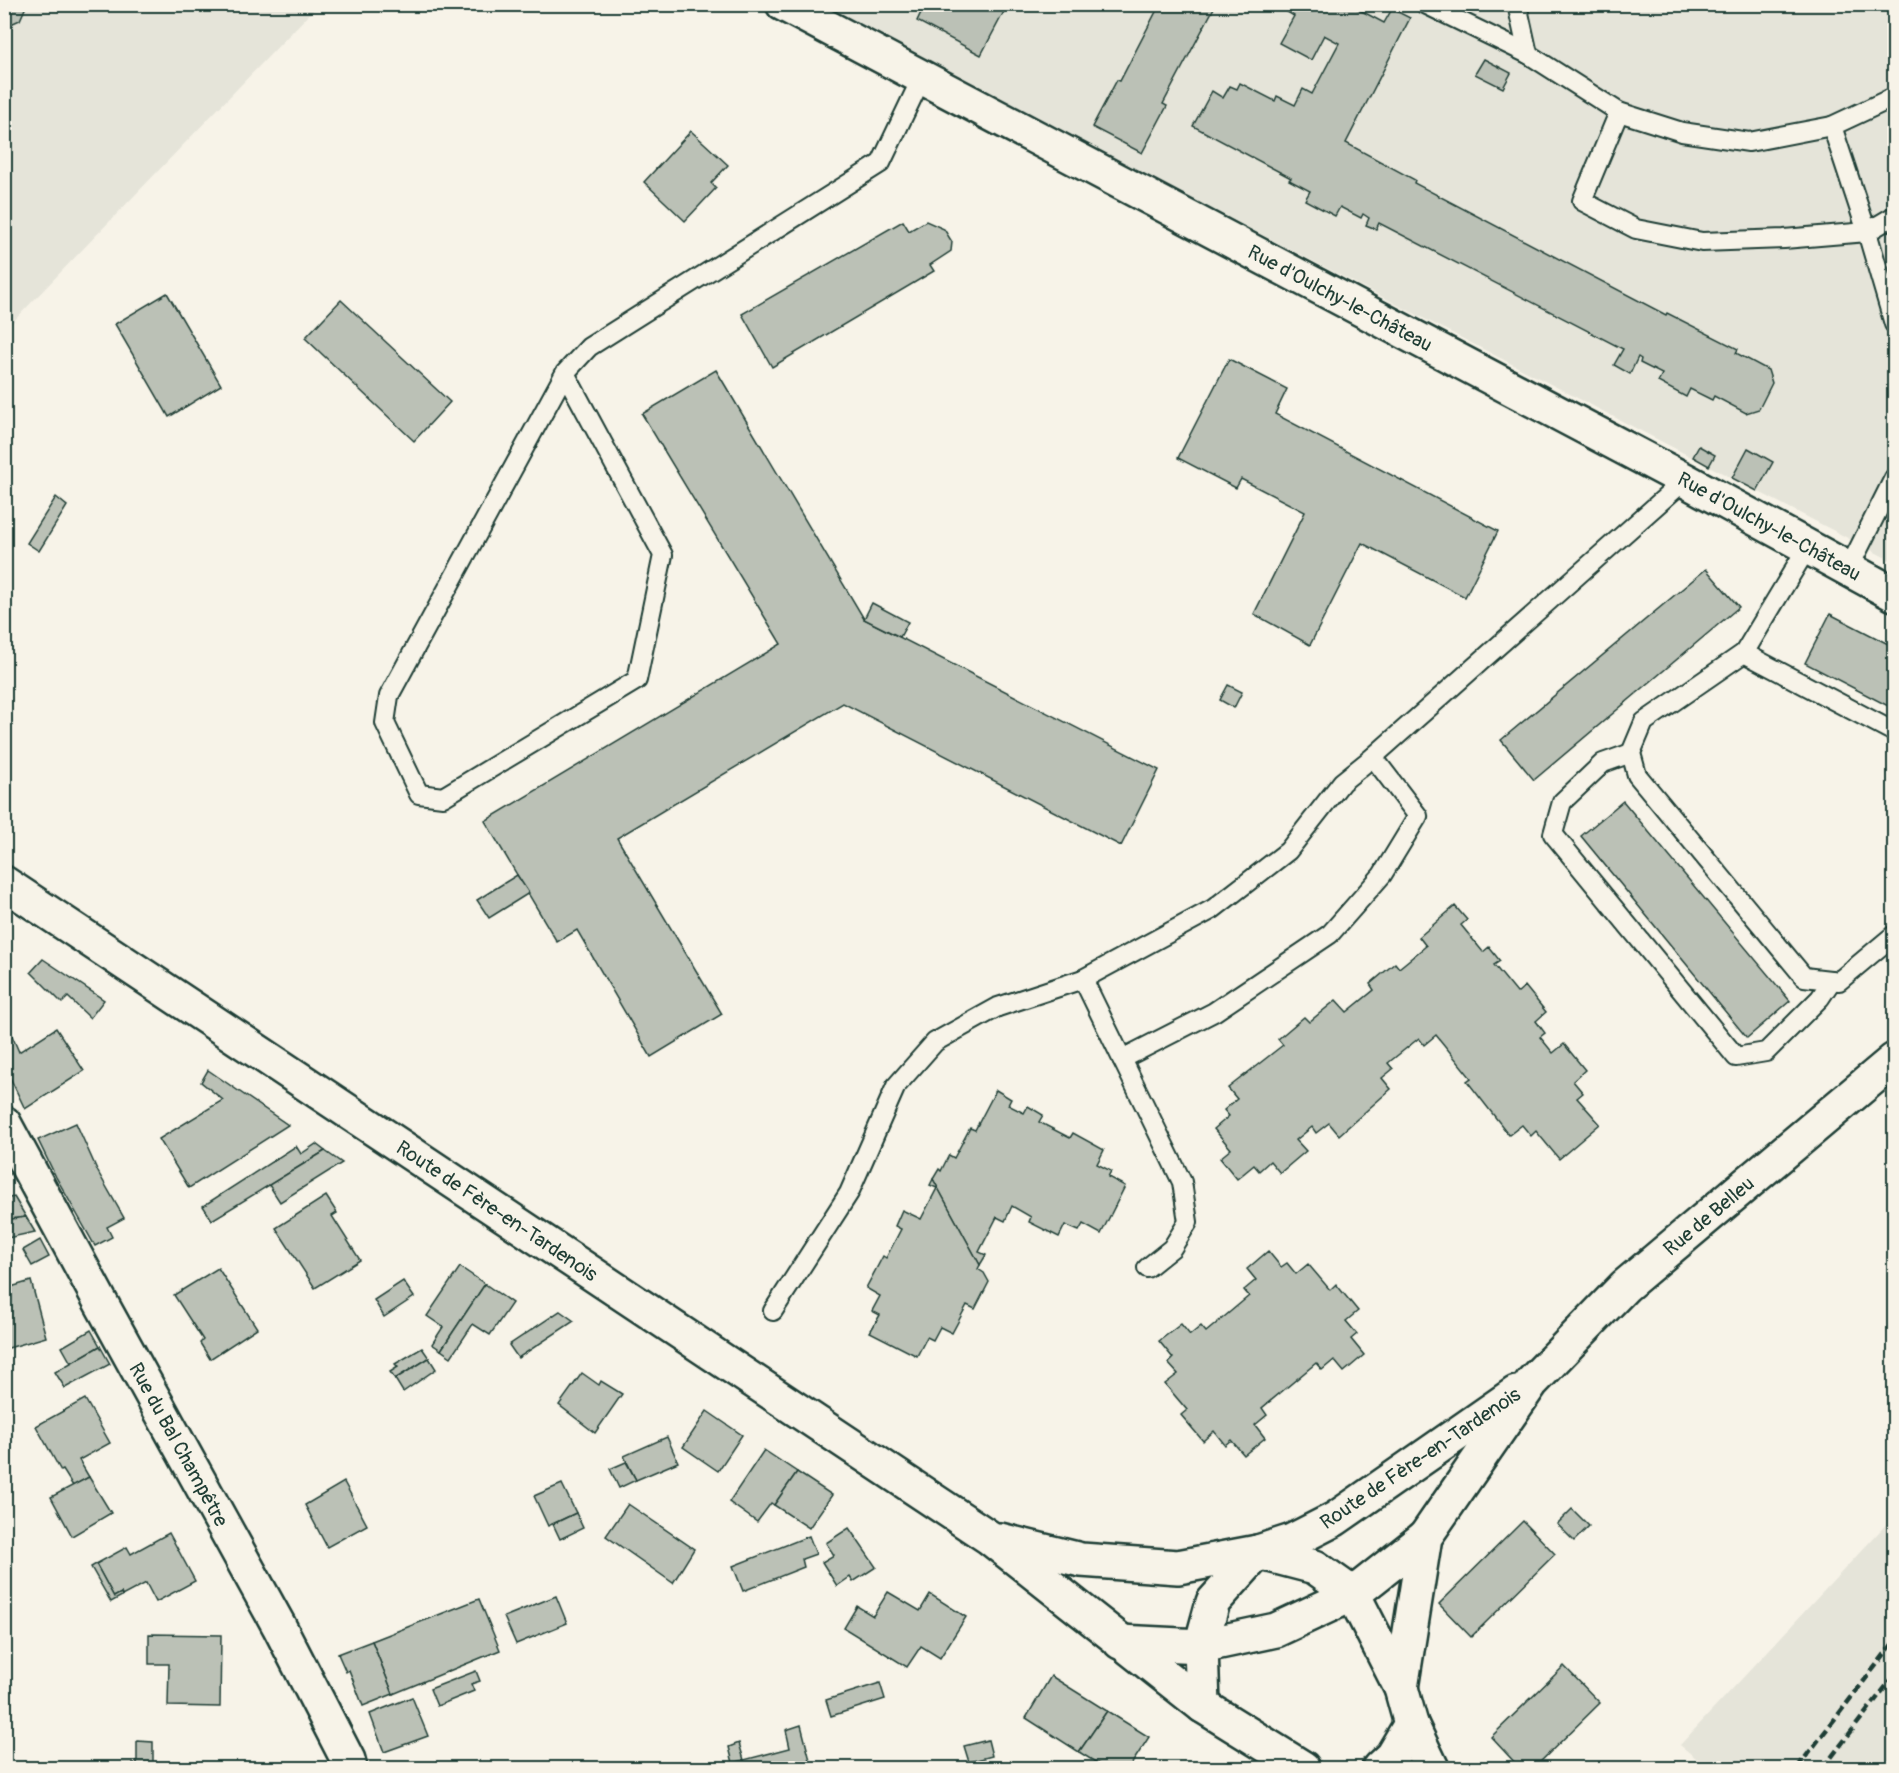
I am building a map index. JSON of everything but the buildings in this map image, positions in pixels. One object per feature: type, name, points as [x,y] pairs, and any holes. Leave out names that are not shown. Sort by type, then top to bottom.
[{"type":"street","name":"Rue d'Oulchy-le-Château","points":[[783,4],[1685,480],[1894,594]]},
{"type":"street","name":"Route de Fère-en-Tardenois","points":[[4,883],[990,1538],[1203,1706],[1304,1768]]},
{"type":"street","name":"Rue de Belleu","points":[[1532,1382],[1625,1286],[1894,1060]]},
{"type":"street","name":"Rue du Bal Champêtre","points":[[4,1123],[279,1626],[350,1768]]},
{"type":"street","name":"Route de Fère-en-Tardenois","points":[[990,1538],[1081,1560],[1178,1567],[1258,1552],[1292,1541],[1335,1519],[1532,1382]]},
{"type":"street","name":"Route de Fère-en-Tardenois","points":[[1401,1688],[1425,1537],[1532,1382]]},
{"type":"street","points":[[1120,1642],[1201,1646],[1276,1630],[1353,1594],[1425,1537]]},
{"type":"street","name":"Route de Fère-en-Tardenois","points":[[1258,1552],[1315,1567],[1353,1594],[1401,1688],[1411,1724],[1432,1768]]},
{"type":"street","points":[[1203,1706],[1201,1646],[1213,1602],[1258,1552]]},
{"type":"street","points":[[1379,1768],[1392,1756],[1411,1724]]},
{"type":"lane","points":[[1425,4],[1528,54],[1619,112],[1682,132],[1749,142],[1832,126],[1894,97]]},
{"type":"lane","points":[[1517,4],[1528,54]]},
{"type":"lane","points":[[565,373],[663,555],[637,680],[443,797],[419,795],[385,723],[389,696],[565,373],[589,347],[881,163],[922,77]]},
{"type":"lane","points":[[1619,112],[1582,201],[1636,229],[1702,242],[1784,239],[1867,232],[1894,216]]},
{"type":"lane","points":[[1832,126],[1894,324]]},
{"type":"lane","points":[[1848,570],[1894,478]]},
{"type":"lane","points":[[773,1311],[849,1193],[896,1086],[935,1042],[999,1007],[1083,979],[1213,909],[1288,851],[1342,782],[1685,480]]},
{"type":"lane","points":[[1807,548],[1744,653],[1644,722],[1631,753],[1637,775],[1804,977],[1839,981],[1894,935]]},
{"type":"lane","points":[[1744,653],[1894,732]]},
{"type":"lane","points":[[1631,753],[1603,764],[1562,802],[1553,834],[1736,1057],[1766,1052],[1820,998],[1833,980]]},
{"type":"lane","points":[[1122,1059],[1214,1012],[1330,934],[1382,875],[1418,816],[1373,757]]},
{"type":"lane","points":[[1083,979],[1182,1182],[1188,1222],[1172,1248],[1147,1268]]},
{"type":"shaded area","points":[[5,5],[318,5],[5,330]]},
{"type":"shaded area","points":[[818,5],[1894,5],[1894,562],[1732,478]]},
{"type":"shaded area","points":[[1894,1516],[1894,1768],[1708,1768],[1680,1745]]},
{"type":"railway","points":[[1797,1768],[1894,1642]]},
{"type":"railway","points":[[1823,1768],[1894,1676]]}]
